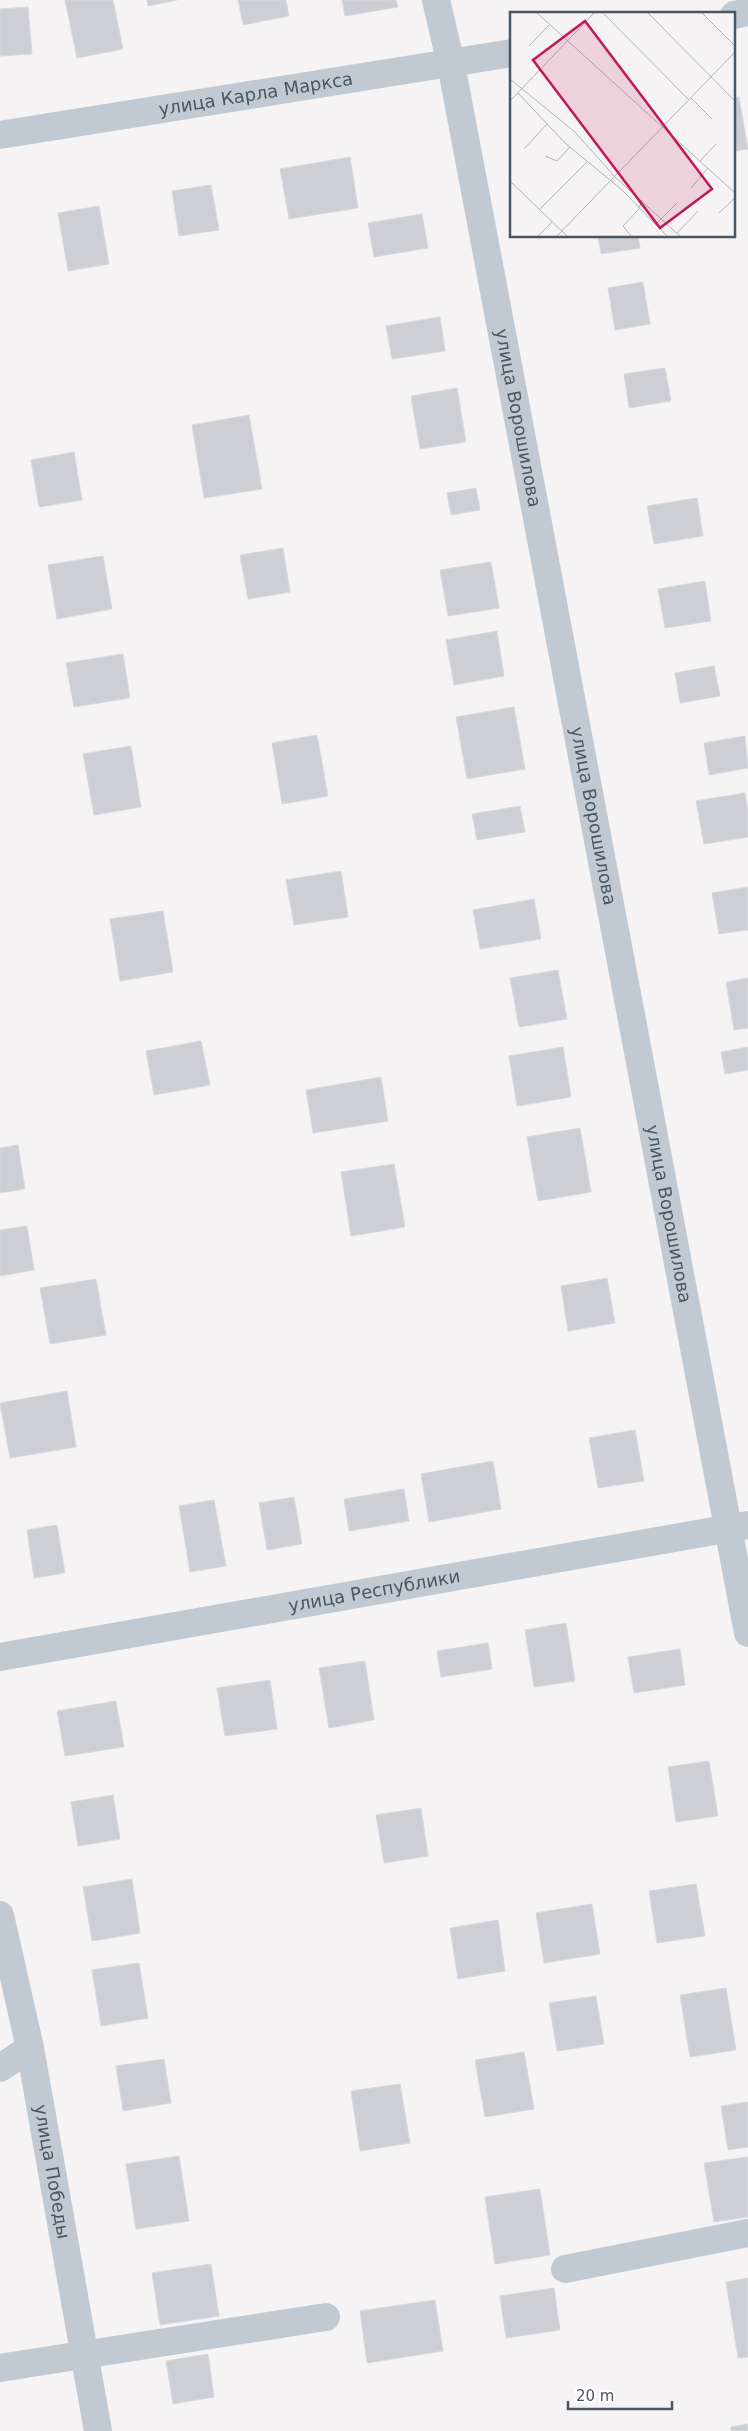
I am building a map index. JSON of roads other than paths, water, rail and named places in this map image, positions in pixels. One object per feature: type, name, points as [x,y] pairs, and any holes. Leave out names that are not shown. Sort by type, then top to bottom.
[{"type":"street","name":"улица Ворошилова","points":[[436,0],[451,64],[738,1527],[748,1633]]},
{"type":"street","name":"улица Карла Маркса","points":[[0,135],[510,54]]},
{"type":"street","name":"улица Республики","points":[[0,1657],[738,1527]]},
{"type":"street","name":"улица Победы","points":[[0,1915],[30,2048],[87,2356],[98,2431]]},
{"type":"street","points":[[0,2068],[30,2048]]},
{"type":"street","points":[[565,2269],[748,2233]]},
{"type":"street","points":[[0,2368],[87,2356],[326,2317]]}]
